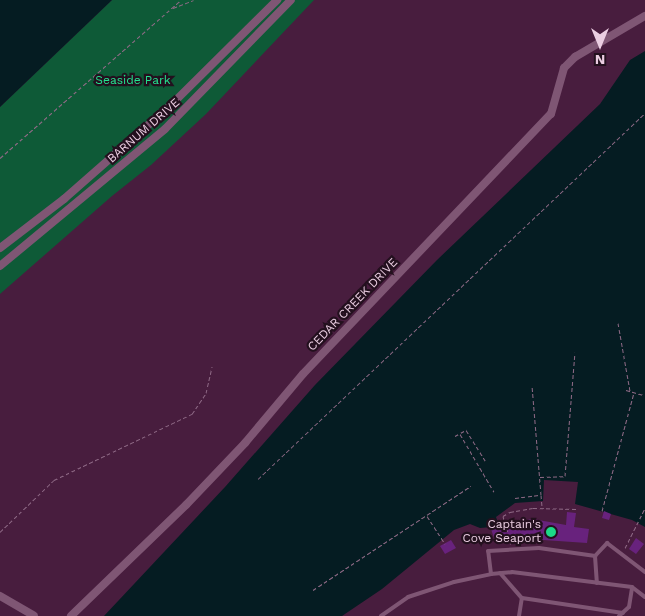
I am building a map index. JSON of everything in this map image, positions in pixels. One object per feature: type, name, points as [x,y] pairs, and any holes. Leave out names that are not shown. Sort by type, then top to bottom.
[{"type":"street","name":"BARNUM DRIVE","points":[[0,248],[64,199],[170,106],[277,0]]},
{"type":"street","name":"BARNUM DRIVE","points":[[0,266],[165,129],[291,0]]},
{"type":"street","name":"CEDAR CREEK DRIVE","points":[[71,616],[186,505],[245,443],[303,374],[551,114],[564,68],[575,58],[645,16]]},
{"type":"street","points":[[0,596],[34,616]]},
{"type":"lane","points":[[597,583],[596,556],[607,543],[645,572]]},
{"type":"lane","points":[[491,574],[488,551],[539,548],[596,556]]},
{"type":"lane","points":[[500,573],[522,598],[621,614],[629,607],[632,587]]},
{"type":"lane","points":[[381,616],[408,597],[454,582],[500,573],[632,587],[645,597]]},
{"type":"lane","points":[[519,616],[522,598]]},
{"type":"path","points":[[0,158],[181,0]]},
{"type":"path","points":[[172,8],[194,0]]},
{"type":"path","points":[[258,479],[645,113]]},
{"type":"path","points":[[618,323],[630,391]]},
{"type":"path","points":[[540,477],[565,476],[575,352]]},
{"type":"path","points":[[0,532],[54,480],[192,414],[206,393],[212,367]]},
{"type":"path","points":[[532,386],[542,508]]},
{"type":"path","points":[[626,390],[644,396]]},
{"type":"path","points":[[602,511],[634,392]]},
{"type":"path","points":[[456,436],[466,430],[487,463]]},
{"type":"path","points":[[460,434],[494,492]]},
{"type":"path","points":[[313,590],[471,486]]},
{"type":"path","points":[[515,498],[541,495]]},
{"type":"path","points":[[622,554],[645,508]]},
{"type":"path","points":[[512,550],[503,516],[519,509],[576,509]]},
{"type":"path","points":[[427,515],[445,544]]},
{"type":"green space","name":"Seaside Park","points":[[112,0],[314,0],[206,114],[151,165],[112,196],[0,294],[0,107]]},
{"type":"water","points":[[0,0],[112,0],[0,107]]},
{"type":"water","points":[[645,51],[645,527],[632,520],[575,504],[578,482],[544,480],[543,501],[515,503],[496,517],[498,523],[492,527],[480,528],[470,524],[454,530],[382,589],[342,616],[104,616],[225,487],[315,385],[437,260],[600,104],[630,60]]},
{"type":"building","points":[[604,511],[611,514],[609,520],[602,518]]},
{"type":"building","name":"Captain's Cove Seaport","points":[[567,512],[576,513],[574,527],[589,529],[587,543],[529,539],[529,535],[514,535],[495,541],[491,529],[501,526],[503,530],[514,527],[514,522],[533,519],[566,525]]},
{"type":"building","points":[[636,538],[644,544],[636,554],[629,549]]},
{"type":"building","points":[[451,540],[456,548],[445,554],[440,546]]},
{"type":"place","name":"Captain's Cove Seaport","points":[[551,532]]}]
